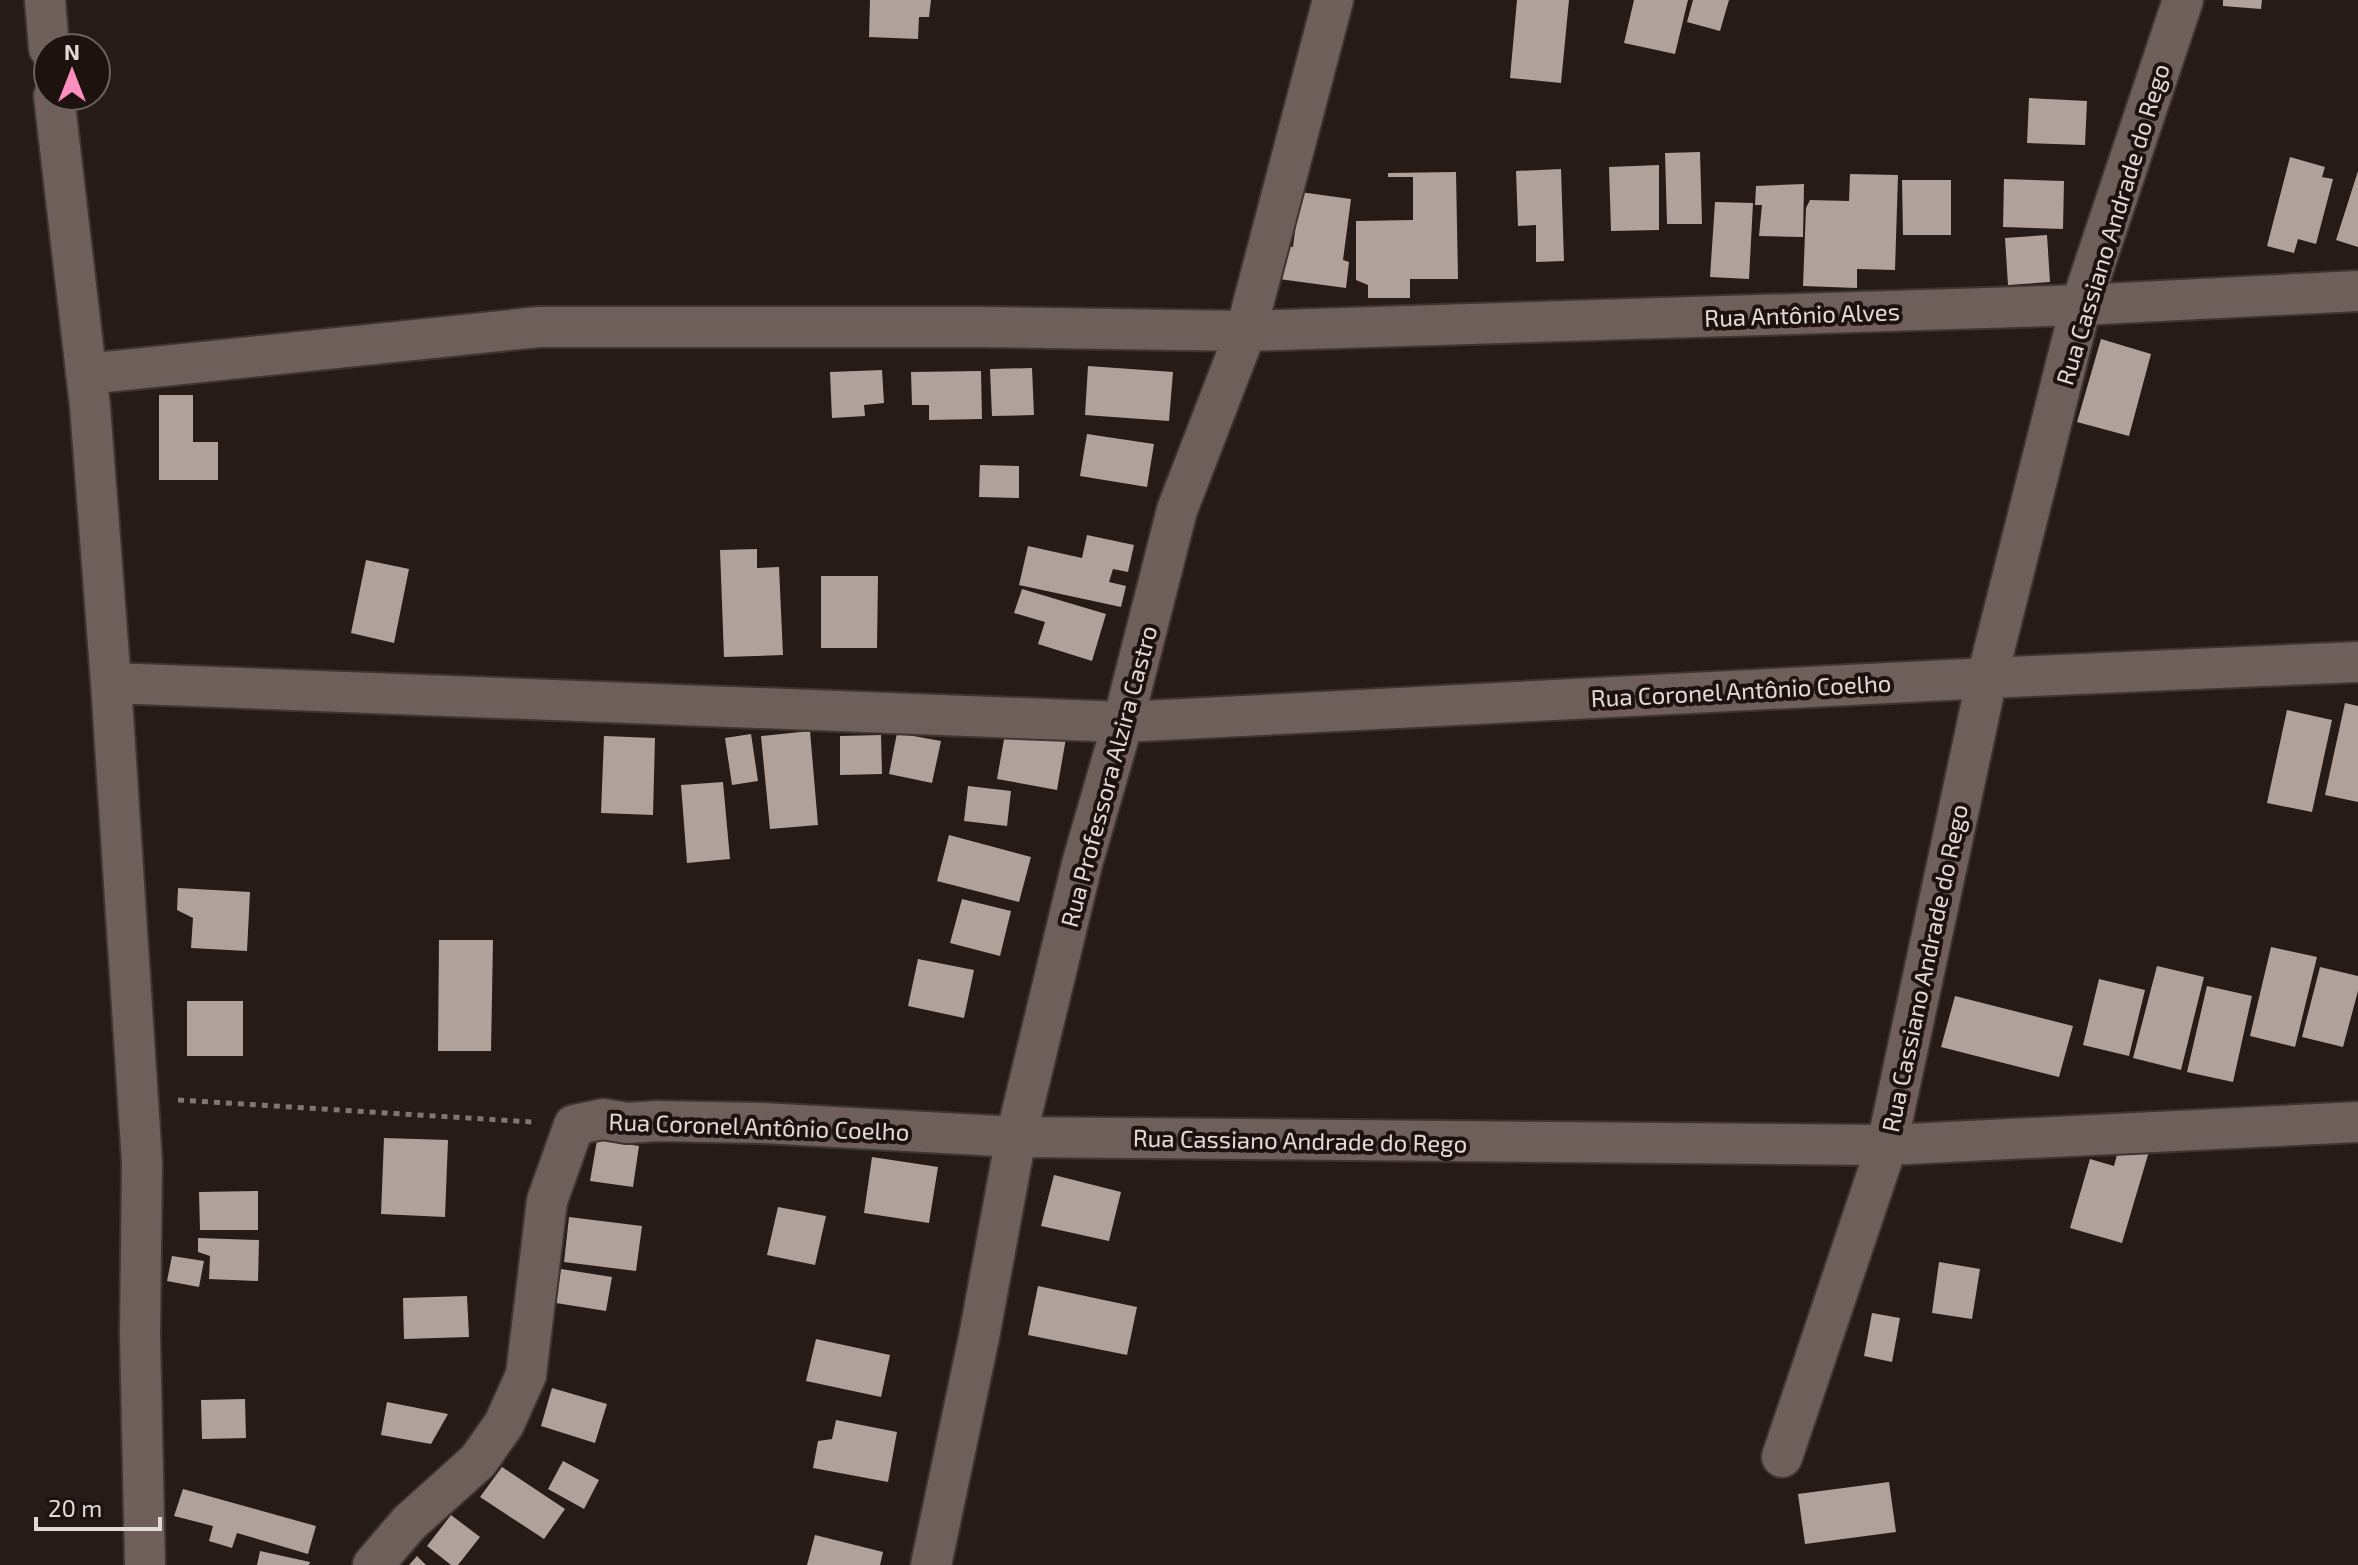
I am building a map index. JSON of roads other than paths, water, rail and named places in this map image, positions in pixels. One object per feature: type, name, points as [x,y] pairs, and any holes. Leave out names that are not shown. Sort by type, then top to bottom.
[{"type":"street","points":[[45,0],[48,32]]},
{"type":"street","name":"Rua Professora Alzira Castro","points":[[931,1565],[979,1337],[1016,1137],[1082,864],[1123,722],[1177,510],[1246,331],[1333,0]]},
{"type":"street","name":"Rua Cassiano Andrade do Rego","points":[[1016,1137],[1887,1145],[1987,678],[2081,305],[2183,0]]},
{"type":"street","points":[[56,112],[86,374],[111,683],[142,1162],[140,1335],[145,1565]]},
{"type":"street","name":"Rua Antônio Alves","points":[[86,374],[539,327],[981,327],[1246,331],[2081,305],[2358,291]]},
{"type":"street","name":"Rua Coronel Antônio Coelho","points":[[111,683],[1123,722],[2358,662]]},
{"type":"street","name":"Rua Coronel Antônio Coelho","points":[[373,1565],[409,1523],[478,1461],[504,1424],[526,1375],[547,1201],[574,1125],[603,1119],[627,1123],[762,1123],[1016,1137]]},
{"type":"street","points":[[1782,1457],[1887,1145],[2358,1122]]}]
